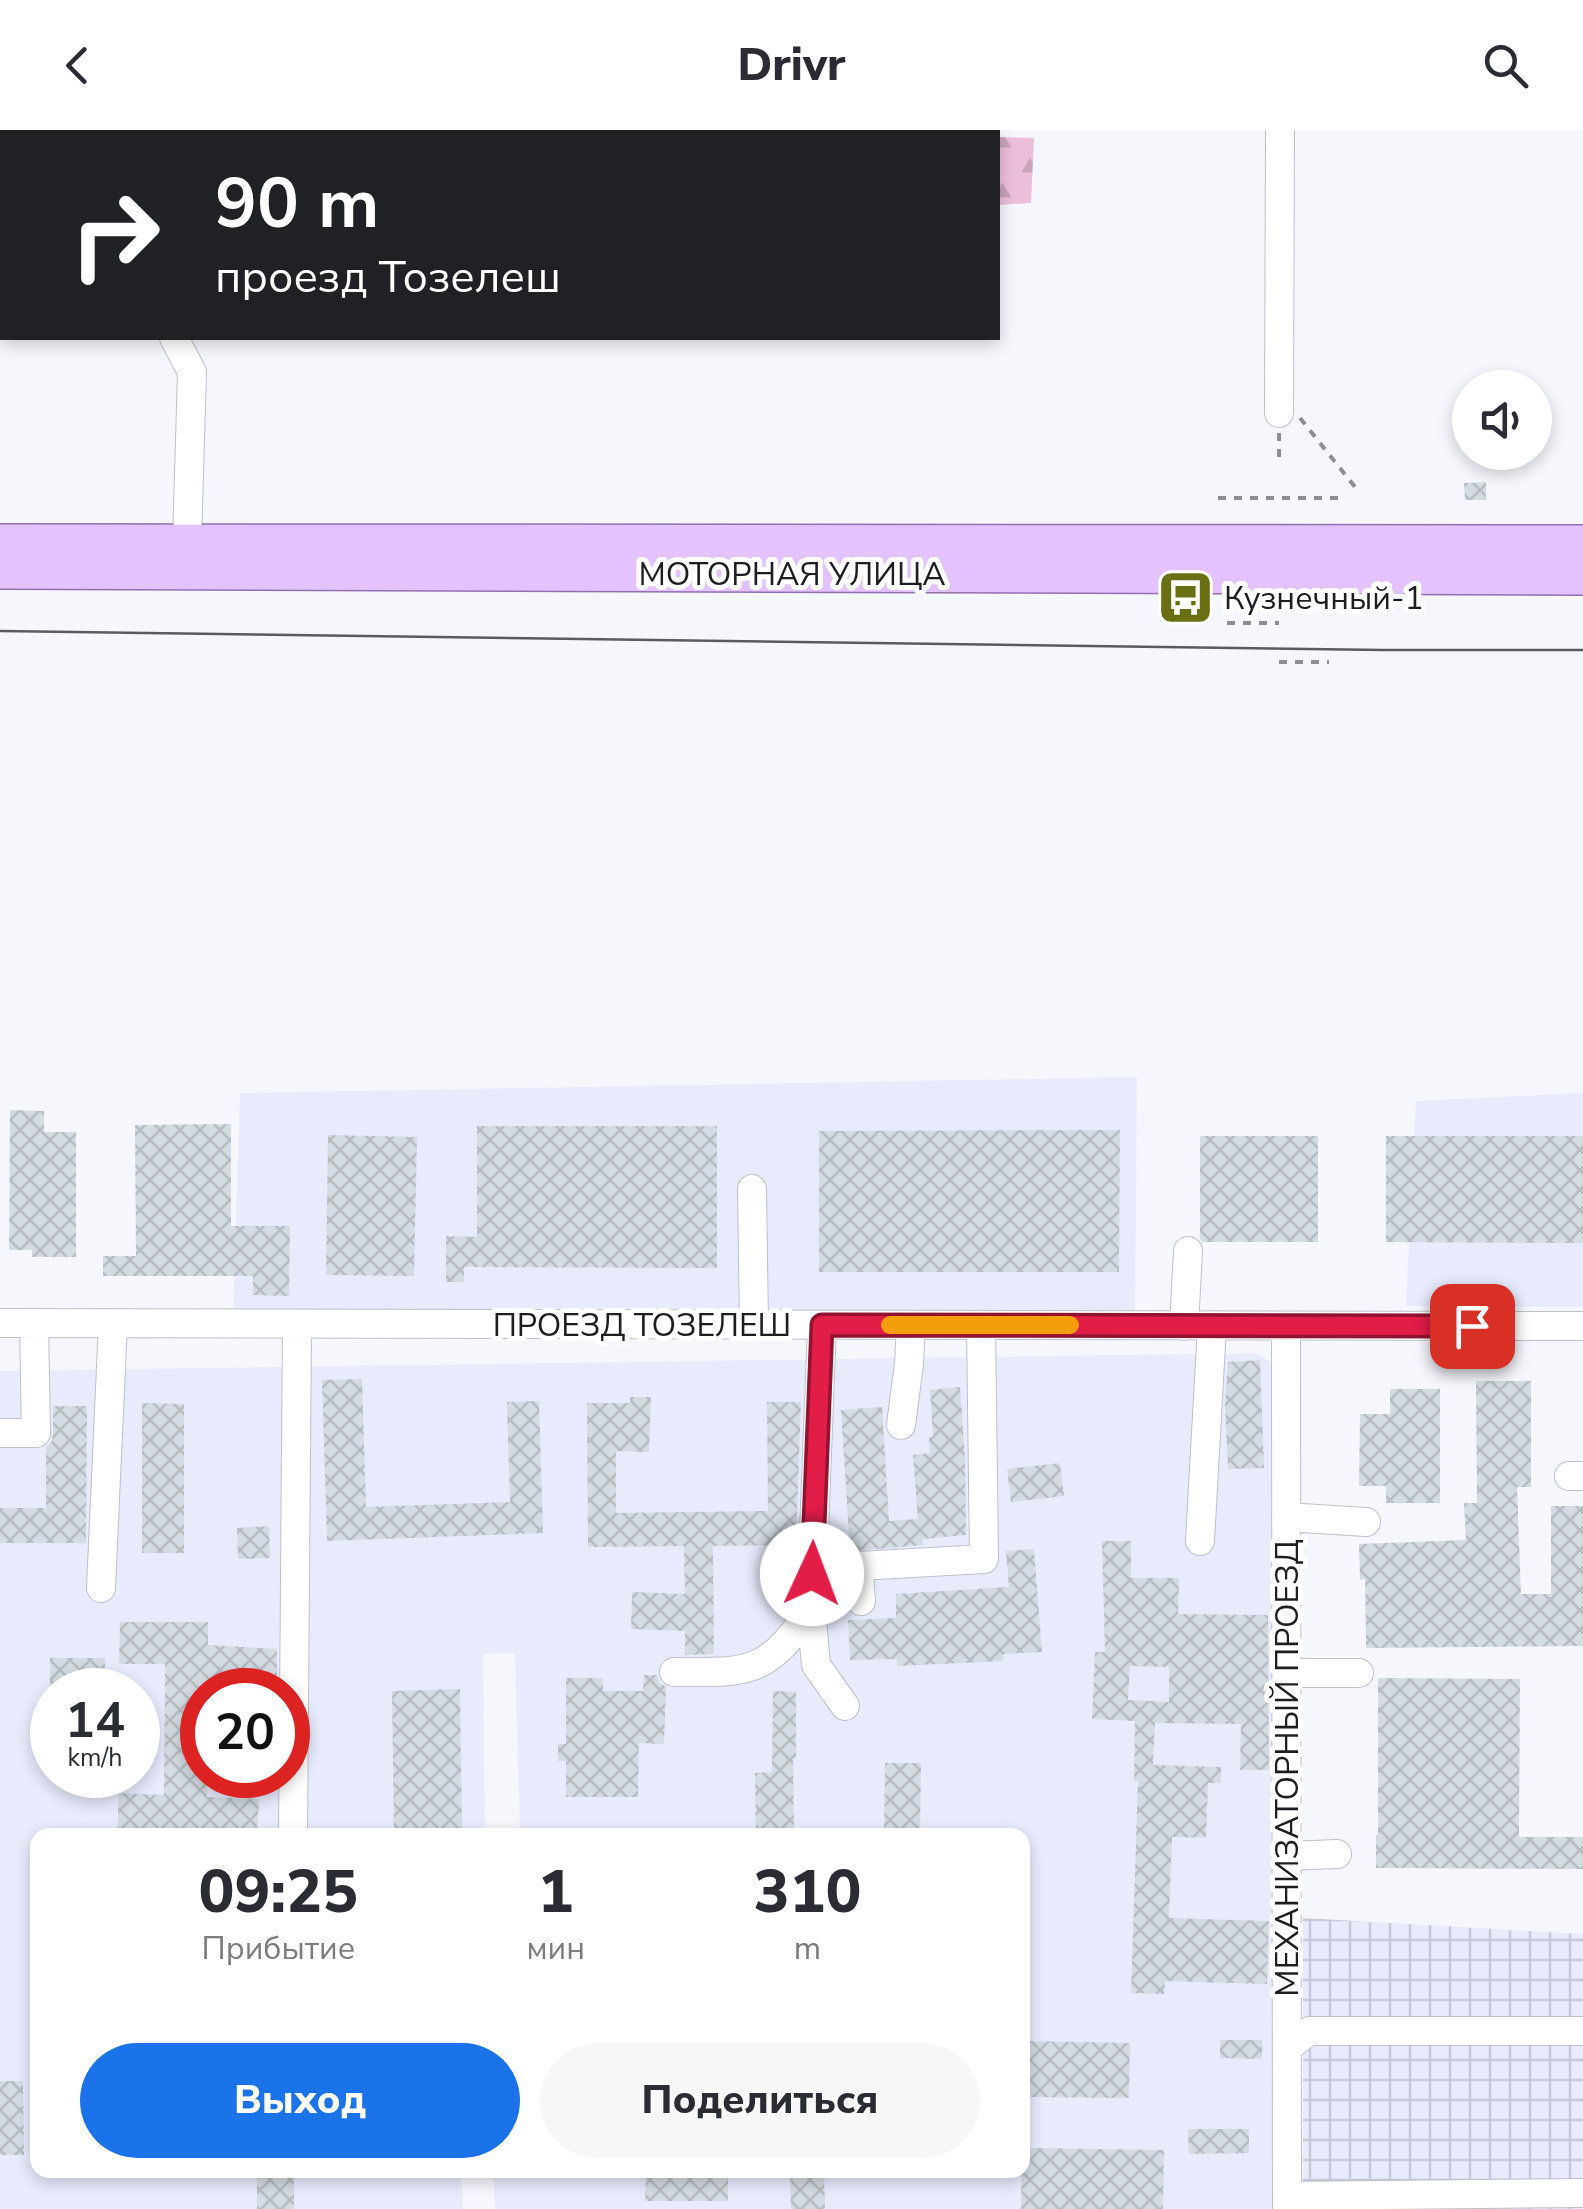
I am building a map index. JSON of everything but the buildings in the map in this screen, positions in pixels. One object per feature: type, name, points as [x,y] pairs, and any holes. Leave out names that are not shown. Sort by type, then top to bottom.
[{"type":"main road","name":"МОТОРНАЯ УЛИЦА","points":[[0,542],[187,542],[647,558],[1583,577]]},
{"type":"main road","name":"МОТОРНАЯ УЛИЦА","points":[[0,571],[1583,543]]},
{"type":"street","points":[[1279,402],[1280,130]]},
{"type":"street","points":[[175,340],[192,372],[187,542]]},
{"type":"street","points":[[752,1189],[754,1325]]},
{"type":"street","points":[[1188,1251],[1198,1326],[1200,1540]]},
{"type":"street","name":"ПРОЕЗД ТОЗЕЛЕШ","points":[[0,1322],[1583,1326]]},
{"type":"street","points":[[0,1433],[36,1433],[34,1323]]},
{"type":"street","points":[[102,1588],[113,1323]]},
{"type":"street","points":[[293,1828],[297,1324]]},
{"type":"street","points":[[822,1325],[810,1610],[816,1666],[845,1706]]},
{"type":"street","points":[[901,1425],[911,1325]]},
{"type":"street","points":[[861,1602],[858,1566],[984,1559],[981,1325]]},
{"type":"street","name":"МЕХАНИЗАТОРНЫЙ ПРОЕЗД","points":[[1286,1327],[1287,2203]]},
{"type":"street","points":[[1286,1518],[1366,1522]]},
{"type":"street","points":[[674,1672],[736,1672],[766,1662],[810,1610]]},
{"type":"street","points":[[1286,1674],[1359,1673]]},
{"type":"street","points":[[1287,1856],[1336,1854]]},
{"type":"street","points":[[1287,2048],[1310,2031],[1583,2030]]},
{"type":"street","points":[[1287,2203],[1583,2192]]},
{"type":"path","points":[[1279,402],[1359,492]]},
{"type":"path","points":[[1218,498],[1340,498]]},
{"type":"path","points":[[1226,623],[1279,623]]},
{"type":"path","points":[[1279,662],[1329,662]]},
{"type":"shaded area","points":[[1137,1077],[1135,1312],[233,1312],[240,1093]]},
{"type":"shaded area","points":[[1583,1093],[1583,1307],[1406,1306],[1416,1101]]},
{"type":"shaded area","points":[[1255,1353],[1269,1361],[1275,1377],[1275,2209],[495,2209],[493,2178],[1030,2178],[1030,1828],[520,1828],[515,1653],[483,1654],[485,1828],[30,1828],[30,2178],[461,2178],[463,2209],[0,2209],[0,1371]]},
{"type":"shaded area","points":[[1303,1918],[1583,1934],[1583,2209],[1303,2209]]},
{"type":"green space","points":[[1000,137],[1034,138],[1031,203],[1000,205]]},
{"type":"tram line","points":[[0,631],[1583,650]]},
{"type":"slow traffic","points":[[890,1325],[1070,1325]]},
{"type":"place","name":"Кузнечный-1","points":[[1185,598]]},
{"type":"route","points":[[812,1574],[822,1325],[1472,1326]]}]
